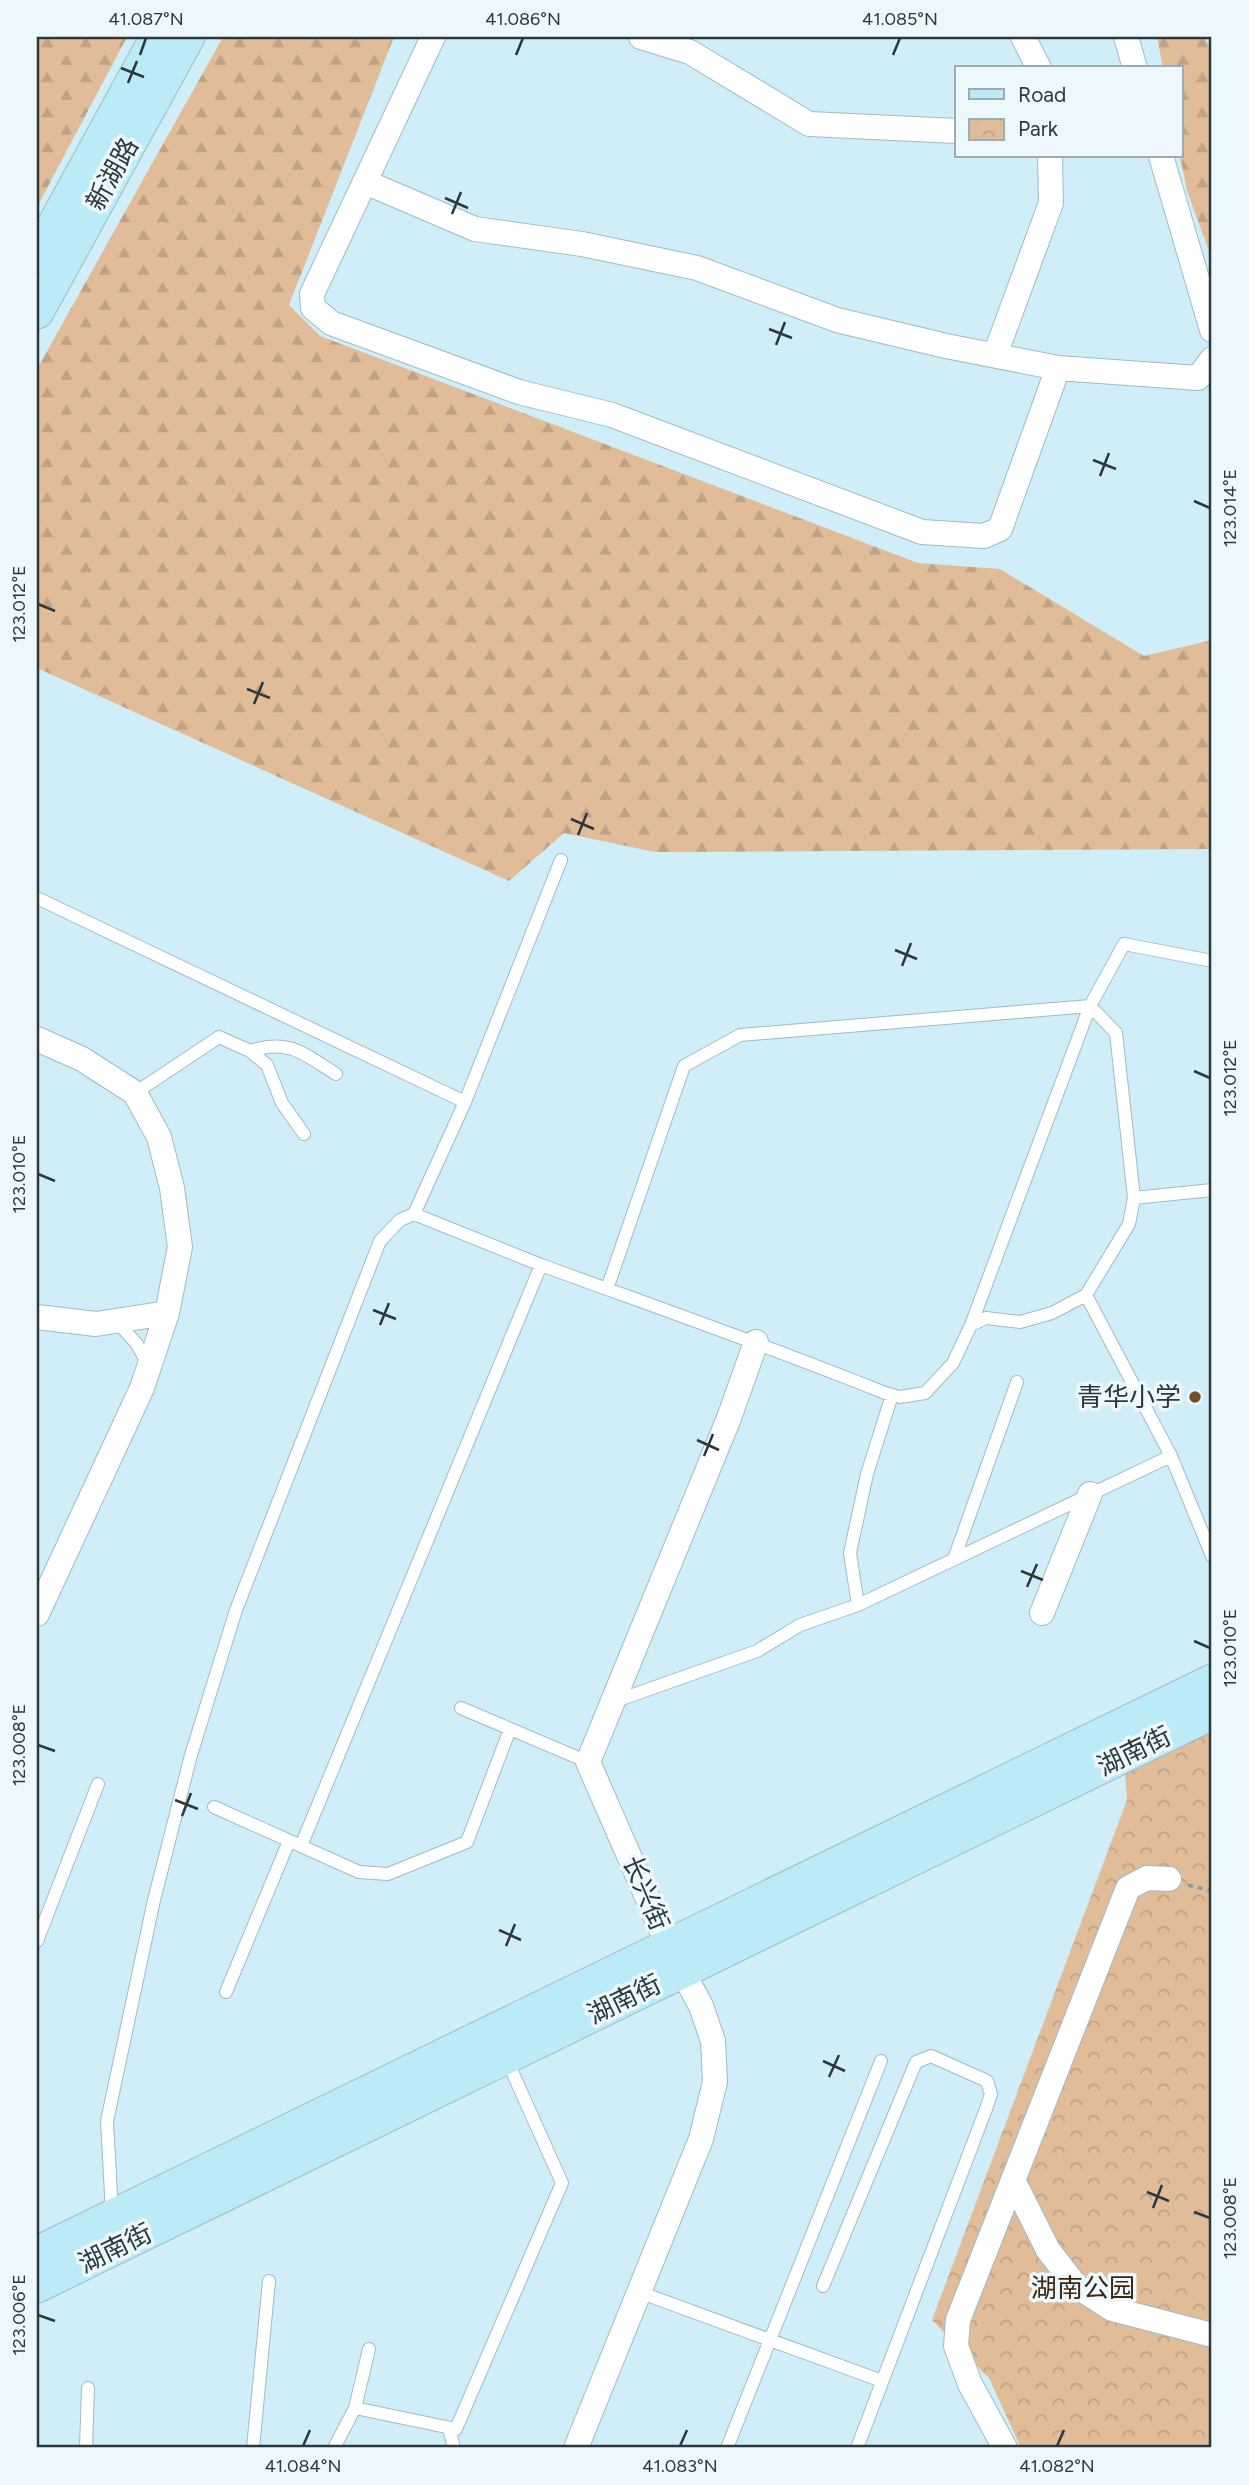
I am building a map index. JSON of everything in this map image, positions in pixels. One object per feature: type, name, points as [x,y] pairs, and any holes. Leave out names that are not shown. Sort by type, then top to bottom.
[{"type":"main road","name":"新湖路","points":[[37,256],[156,37]]},
{"type":"main road","name":"新湖路","points":[[37,312],[188,37]]},
{"type":"main road","name":"湖南街","points":[[37,2286],[505,2058],[675,1957],[1212,1681]]},
{"type":"main road","name":"湖南街","points":[[37,2253],[675,1957],[1212,1713]]},
{"type":"street","points":[[433,37],[312,294],[313,308],[331,323],[519,392],[612,415],[922,532],[984,536],[1000,529],[1058,368]]},
{"type":"street","points":[[641,37],[690,52],[809,124],[955,131]]},
{"type":"street","points":[[1023,37],[1038,66]]},
{"type":"street","points":[[1126,37],[1134,66]]},
{"type":"street","points":[[995,355],[1051,203],[1051,158]]},
{"type":"street","points":[[1162,158],[1212,330]]},
{"type":"street","points":[[365,182],[475,229],[582,244],[697,268],[837,320],[995,355],[1058,368],[1198,378],[1212,359]]},
{"type":"street","points":[[37,1039],[82,1059],[135,1093],[159,1137],[180,1247],[167,1313],[149,1367],[37,1614]]},
{"type":"street","points":[[37,1317],[96,1324],[167,1313]]},
{"type":"street","points":[[588,1762],[729,1418],[756,1342]]},
{"type":"street","points":[[1042,1613],[1090,1494]]},
{"type":"street","name":"长兴街","points":[[576,2448],[701,2139],[715,2082],[713,2042],[588,1762]]},
{"type":"street","points":[[1005,2448],[970,2384],[956,2346],[958,2320],[1128,1888],[1147,1878],[1169,1880]]},
{"type":"street","points":[[1013,2180],[1048,2250],[1076,2286],[1112,2309],[1212,2336]]},
{"type":"lane","points":[[112,2216],[107,2121],[154,1900],[191,1755],[236,1610],[380,1241],[400,1220],[414,1214],[465,1102],[561,860]]},
{"type":"lane","points":[[37,898],[465,1102]]},
{"type":"lane","points":[[414,1214],[541,1265],[756,1342],[891,1395],[925,1393],[953,1363],[971,1325],[1090,1006],[1124,944],[1212,961]]},
{"type":"lane","points":[[971,1325],[986,1318],[1020,1322],[1052,1313],[1086,1294],[1129,1223],[1134,1198],[1115,1033],[1090,1006]]},
{"type":"lane","points":[[607,1289],[684,1066],[740,1035],[1090,1006]]},
{"type":"lane","points":[[135,1093],[219,1037],[250,1051],[267,1065],[282,1103],[304,1134]]},
{"type":"lane","points":[[250,1051],[270,1044],[293,1047],[335,1074]]},
{"type":"lane","points":[[1134,1198],[1212,1189]]},
{"type":"lane","points":[[302,1846],[541,1265]]},
{"type":"lane","points":[[1086,1294],[1171,1456],[1212,1556]]},
{"type":"lane","points":[[116,1321],[138,1344],[149,1367]]},
{"type":"lane","points":[[954,1559],[1017,1382]]},
{"type":"lane","points":[[858,1605],[850,1553],[867,1474],[891,1395]]},
{"type":"lane","points":[[613,1702],[757,1651],[800,1625],[858,1605],[1171,1456]]},
{"type":"lane","points":[[461,1708],[588,1762]]},
{"type":"lane","points":[[214,1807],[359,1872],[388,1874],[467,1842],[510,1729]]},
{"type":"lane","points":[[37,1941],[98,1784]]},
{"type":"lane","points":[[226,1992],[289,1840]]},
{"type":"lane","points":[[823,2286],[916,2063],[931,2056],[987,2081],[991,2094],[986,2109],[857,2448]]},
{"type":"lane","points":[[355,2408],[456,2429],[562,2183],[505,2058]]},
{"type":"lane","points":[[727,2448],[881,2061]]},
{"type":"lane","points":[[253,2448],[269,2281]]},
{"type":"lane","points":[[639,2292],[769,2342],[882,2381]]},
{"type":"lane","points":[[334,2448],[355,2408],[369,2348]]},
{"type":"lane","points":[[86,2448],[88,2388]]},
{"type":"lane","points":[[449,2428],[454,2448]]},
{"type":"green space","points":[[37,37],[127,37],[37,207]]},
{"type":"green space","points":[[223,37],[394,37],[289,305],[320,336],[918,563],[1000,569],[1144,656],[1212,640],[1212,849],[655,852],[564,833],[509,881],[37,668],[37,369]]},
{"type":"green space","points":[[1157,37],[1205,37],[1212,55],[1212,259],[1187,191],[1180,158],[1182,66],[1163,66]]},
{"type":"green space","name":"湖南公园","points":[[1212,1730],[1212,2448],[1021,2448],[989,2378],[932,2320],[1127,1800],[1125,1773]]},
{"type":"place","name":"青华小学","points":[[1195,1397]]}]
